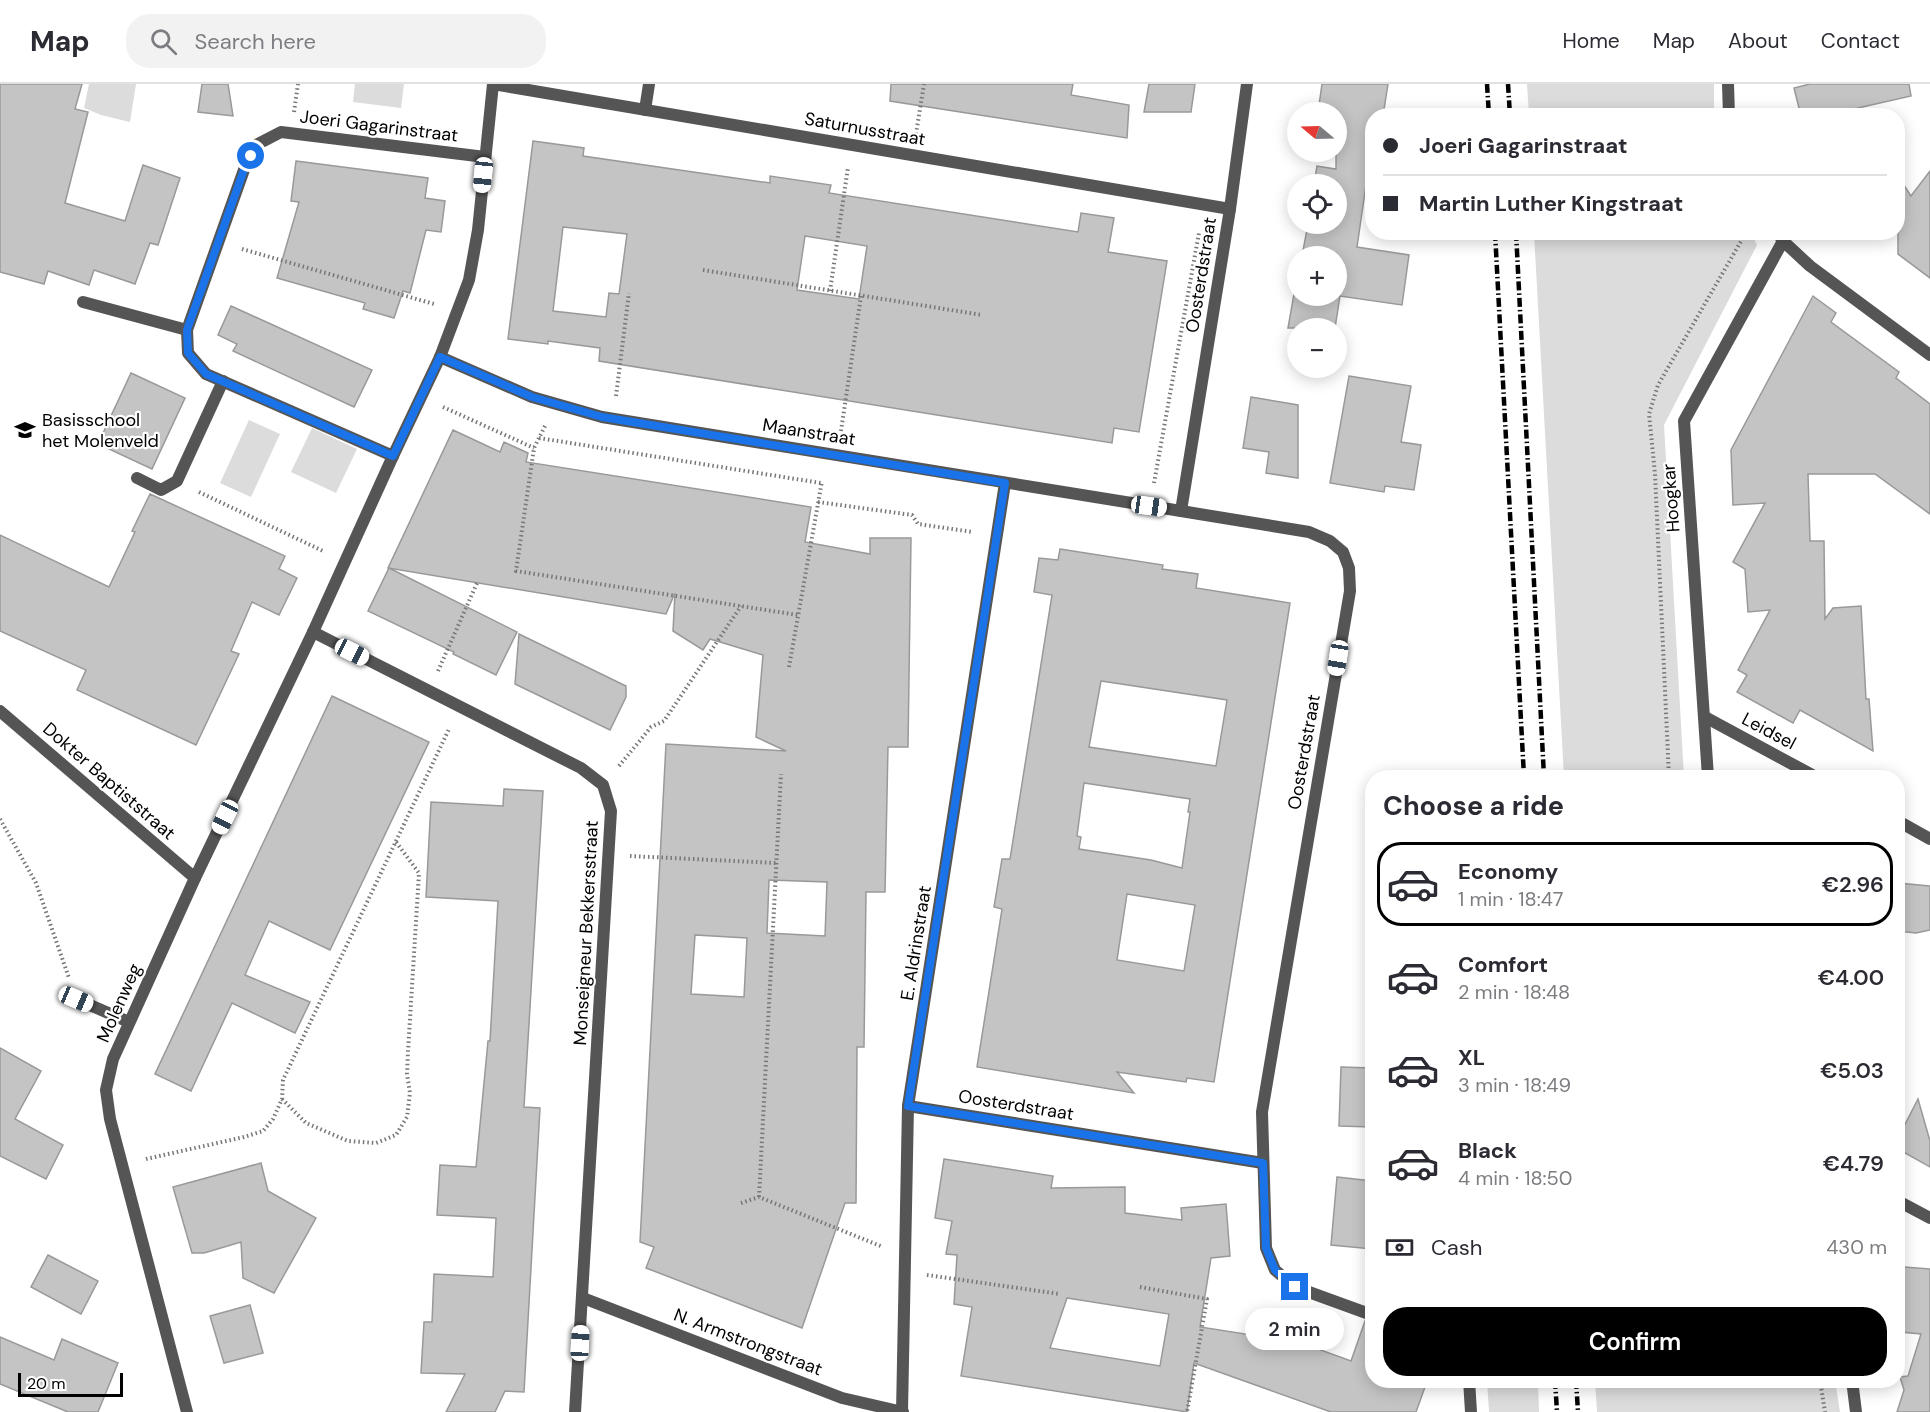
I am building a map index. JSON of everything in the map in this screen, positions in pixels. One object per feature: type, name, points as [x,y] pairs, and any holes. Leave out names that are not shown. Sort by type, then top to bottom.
[{"type":"street","points":[[493,84],[476,240],[469,280],[440,357],[314,632],[581,768],[603,785]]},
{"type":"street","name":"Saturnusstraat","points":[[493,84],[1230,209]]},
{"type":"street","points":[[645,110],[649,84]]},
{"type":"street","name":"Oosterdstraat","points":[[908,1106],[1263,1163],[1262,1112],[1350,591],[1348,568],[1343,552],[1330,541],[1309,532],[1180,511],[1230,209],[1247,84]]},
{"type":"street","points":[[1728,84],[1729,108]]},
{"type":"street","name":"Joeri Gagarinstraat","points":[[187,330],[245,167],[256,145],[281,132],[485,157]]},
{"type":"street","name":"Hoogkar","points":[[1708,770],[1684,421],[1778,240]]},
{"type":"street","points":[[1783,240],[1810,266],[1930,356]]},
{"type":"street","points":[[83,302],[187,330],[188,353],[206,374],[393,456]]},
{"type":"street","name":"Maanstraat","points":[[440,357],[532,397],[613,418],[1180,511]]},
{"type":"street","points":[[137,478],[161,490],[177,481],[223,381]]},
{"type":"street","name":"E. Aldrinstraat","points":[[903,1412],[908,1106],[1005,483]]},
{"type":"street","name":"Molenweg","points":[[187,1412],[110,1119],[106,1090],[113,1059],[129,1022],[195,878],[314,632]]},
{"type":"street","name":"Dokter Baptiststraat","points":[[0,711],[195,878]]},
{"type":"street","name":"Leidsel","points":[[1705,717],[1803,770]]},
{"type":"street","name":"Monseigneur Bekkersstraat","points":[[575,1412],[611,812],[603,785]]},
{"type":"street","points":[[1905,825],[1930,839]]},
{"type":"street","points":[[76,999],[129,1022]]},
{"type":"street","points":[[1263,1163],[1266,1248],[1275,1270],[1295,1287],[1365,1312]]},
{"type":"street","points":[[1905,1205],[1930,1218]]},
{"type":"street","name":"N. Armstrongstraat","points":[[583,1298],[843,1398],[903,1412]]},
{"type":"street","points":[[1470,1388],[1471,1412]]},
{"type":"street","points":[[1853,1388],[1856,1412]]},
{"type":"path","points":[[913,156],[924,84]]},
{"type":"path","points":[[830,291],[851,145]]},
{"type":"path","name":"Oosterdstraat","points":[[1149,506],[1204,205]]},
{"type":"path","points":[[218,242],[457,311]]},
{"type":"path","points":[[703,270],[982,315]]},
{"type":"path","points":[[613,418],[629,293]]},
{"type":"path","points":[[789,667],[821,483],[832,454],[861,296]]},
{"type":"path","points":[[420,397],[534,448]]},
{"type":"path","points":[[556,403],[534,448],[516,571],[798,615]]},
{"type":"path","points":[[539,438],[821,483]]},
{"type":"path","points":[[177,481],[345,561]]},
{"type":"path","points":[[818,502],[912,515],[918,524],[997,536]]},
{"type":"path","points":[[429,691],[477,583]]},
{"type":"path","points":[[603,785],[651,727],[664,721],[741,606]]},
{"type":"path","points":[[122,1165],[244,1137],[263,1131],[273,1119],[282,1099],[284,1080],[460,706]]},
{"type":"path","points":[[759,1197],[781,774]]},
{"type":"path","points":[[0,819],[36,883],[76,999]]},
{"type":"path","points":[[282,1099],[306,1123],[348,1141],[376,1143],[396,1136],[407,1117],[410,1094],[407,1074],[408,1051],[419,873],[396,842]]},
{"type":"path","points":[[609,855],[776,863]]},
{"type":"path","points":[[741,1203],[759,1197],[906,1256]]},
{"type":"path","points":[[905,1272],[1060,1294]]},
{"type":"path","points":[[1140,1287],[1207,1299],[1187,1412]]},
{"type":"path","points":[[1821,1388],[1825,1412]]},
{"type":"shaded area","points":[[89,84],[136,84],[130,122],[84,108]]},
{"type":"shaded area","points":[[355,84],[404,84],[401,108],[353,102]]},
{"type":"shaded area","points":[[1527,84],[1714,84],[1714,108],[1529,108]]},
{"type":"shaded area","points":[[1534,240],[1754,240],[1757,245],[1664,425],[1684,770],[1564,770]]},
{"type":"shaded area","points":[[249,420],[280,434],[251,497],[220,483]]},
{"type":"shaded area","points":[[312,428],[357,449],[336,493],[291,472]]},
{"type":"shaded area","points":[[1488,1388],[1538,1388],[1539,1412],[1489,1412]]},
{"type":"shaded area","points":[[1596,1388],[1836,1388],[1840,1412],[1597,1412]]},
{"type":"building","points":[[0,84],[82,84],[75,109],[88,112],[65,203],[125,221],[143,165],[180,178],[158,245],[150,243],[135,284],[94,270],[89,285],[48,271],[44,284],[0,272]]},
{"type":"building","points":[[202,84],[228,84],[233,116],[198,112]]},
{"type":"building","points":[[891,84],[1073,84],[1071,95],[1129,105],[1127,138],[890,101]]},
{"type":"building","points":[[1149,84],[1195,84],[1191,112],[1144,112]]},
{"type":"building","points":[[1322,84],[1388,84],[1384,108],[1365,108],[1365,192],[1357,247],[1409,255],[1402,305],[1347,297],[1347,246],[1304,246],[1306,234],[1347,234],[1347,174],[1316,174],[1317,166],[1336,169],[1336,162],[1347,162],[1347,102],[1319,102]]},
{"type":"building","points":[[1810,84],[1909,84],[1911,96],[1858,108],[1799,108],[1794,88]]},
{"type":"building","points":[[533,141],[584,148],[583,156],[770,183],[770,176],[831,185],[829,193],[1078,232],[1081,213],[1114,218],[1108,252],[1167,261],[1139,432],[1114,428],[1112,443],[599,361],[600,348],[548,341],[548,344],[508,339]],"holes":[[[563,227],[627,234],[619,294],[609,293],[606,317],[553,311]],[[805,236],[867,246],[859,299],[797,290]]]},
{"type":"building","points":[[296,161],[428,178],[425,198],[445,201],[441,232],[426,230],[410,293],[403,291],[394,318],[363,309],[365,303],[277,278],[299,202],[291,201]]},
{"type":"building","points":[[1930,171],[1930,278],[1898,254],[1898,240],[1905,240],[1905,187],[1911,196]]},
{"type":"building","points":[[1813,296],[1836,313],[1831,322],[1899,372],[1896,378],[1930,404],[1930,514],[1875,474],[1808,474],[1810,541],[1824,541],[1825,619],[1833,608],[1861,606],[1866,699],[1869,699],[1873,751],[1800,710],[1793,723],[1737,692],[1747,675],[1738,670],[1770,610],[1748,612],[1745,569],[1733,562],[1765,503],[1733,505],[1731,450]]},
{"type":"building","points":[[231,306],[372,370],[354,407],[233,351],[237,344],[218,335]]},
{"type":"building","points":[[1292,306],[1338,306],[1337,318],[1290,318]]},
{"type":"building","points":[[131,373],[185,398],[152,469],[98,444]]},
{"type":"building","points":[[1349,376],[1411,386],[1401,442],[1421,445],[1414,490],[1385,486],[1384,492],[1330,483]]},
{"type":"building","points":[[1251,397],[1298,405],[1298,478],[1266,473],[1269,452],[1243,448]]},
{"type":"building","points":[[453,430],[500,452],[504,442],[528,453],[526,462],[811,507],[805,542],[870,554],[870,538],[911,538],[908,747],[888,747],[885,892],[866,892],[864,1047],[857,1047],[856,1203],[845,1203],[802,1328],[646,1268],[654,1247],[640,1242],[666,744],[786,751],[756,737],[763,655],[710,639],[703,650],[673,631],[675,593],[666,614],[388,568]],"holes":[[[769,880],[827,882],[825,936],[767,933]],[[695,935],[747,938],[744,997],[691,994]]]},
{"type":"building","points":[[150,494],[285,556],[279,569],[297,578],[279,615],[252,602],[231,651],[239,654],[196,745],[77,690],[86,670],[0,631],[0,535],[109,587]]},
{"type":"building","points":[[1060,549],[1163,565],[1162,569],[1198,574],[1196,588],[1290,603],[1214,1082],[1187,1078],[1186,1082],[1117,1072],[1134,1093],[977,1067],[1002,909],[994,907],[1002,859],[1010,859],[1052,595],[1034,592],[1039,558],[1058,560]],"holes":[[[1101,681],[1227,700],[1216,766],[1089,747]],[[1084,783],[1190,799],[1182,868],[1151,860],[1079,849],[1081,837],[1077,836]],[[1127,894],[1195,905],[1184,971],[1117,960]]]},
{"type":"building","points":[[389,568],[517,632],[496,675],[368,611]]},
{"type":"building","points":[[519,634],[626,686],[626,697],[610,730],[515,684]]},
{"type":"building","points":[[332,696],[429,742],[330,950],[269,921],[245,975],[310,1002],[295,1033],[232,1003],[191,1091],[155,1074]]},
{"type":"building","points":[[504,789],[543,791],[524,1107],[540,1108],[524,1392],[505,1391],[495,1412],[446,1412],[465,1374],[421,1373],[424,1322],[432,1322],[434,1274],[493,1277],[496,1218],[437,1215],[440,1165],[476,1167],[488,1041],[490,1041],[498,901],[426,897],[431,802],[503,806]]},
{"type":"building","points":[[1905,884],[1930,886],[1930,930],[1916,933],[1905,932]]},
{"type":"building","points":[[0,1048],[41,1071],[15,1119],[63,1145],[46,1179],[0,1156]]},
{"type":"building","points":[[1341,1067],[1365,1068],[1365,1127],[1339,1126]]},
{"type":"building","points":[[1918,1099],[1930,1141],[1930,1167],[1905,1153],[1905,1124]]},
{"type":"building","points":[[944,1159],[1053,1176],[1051,1188],[1125,1187],[1125,1213],[1182,1220],[1181,1208],[1226,1204],[1230,1256],[1211,1258],[1200,1327],[1264,1337],[1266,1330],[1351,1361],[1365,1321],[1365,1388],[1425,1388],[1416,1412],[1331,1412],[1194,1363],[1187,1412],[961,1376],[972,1307],[954,1304],[957,1255],[946,1254],[952,1221],[935,1218]],"holes":[[[1067,1298],[1169,1314],[1160,1366],[1050,1348]]]},
{"type":"building","points":[[261,1163],[268,1191],[316,1218],[274,1293],[243,1278],[241,1242],[204,1253],[192,1253],[173,1187]]},
{"type":"building","points":[[1337,1177],[1365,1180],[1365,1248],[1331,1245]]},
{"type":"building","points":[[48,1255],[98,1281],[81,1314],[31,1287]]},
{"type":"building","points":[[1905,1267],[1930,1269],[1930,1412],[1897,1412],[1905,1388],[1905,1376],[1908,1376],[1921,1334],[1905,1332]]},
{"type":"building","points":[[250,1305],[263,1353],[224,1363],[210,1316]]},
{"type":"building","points":[[0,1337],[54,1360],[62,1339],[118,1363],[98,1412],[68,1412],[0,1384]]},
{"type":"railway","points":[[1487,84],[1488,108]]},
{"type":"railway","points":[[1508,84],[1510,108]]},
{"type":"railway","points":[[1495,240],[1524,770]]},
{"type":"railway","points":[[1516,240],[1544,770]]},
{"type":"railway","points":[[1556,1388],[1557,1412]]},
{"type":"railway","points":[[1576,1388],[1578,1412]]},
{"type":"place","name":"Basisschool het Molenveld","points":[[25,430]]},
{"type":"route","points":[[251,156],[245,167],[187,330],[188,353],[206,374],[393,456],[440,357],[532,397],[602,417],[1005,483],[908,1106],[1263,1163],[1266,1248],[1275,1270],[1295,1287]]}]
